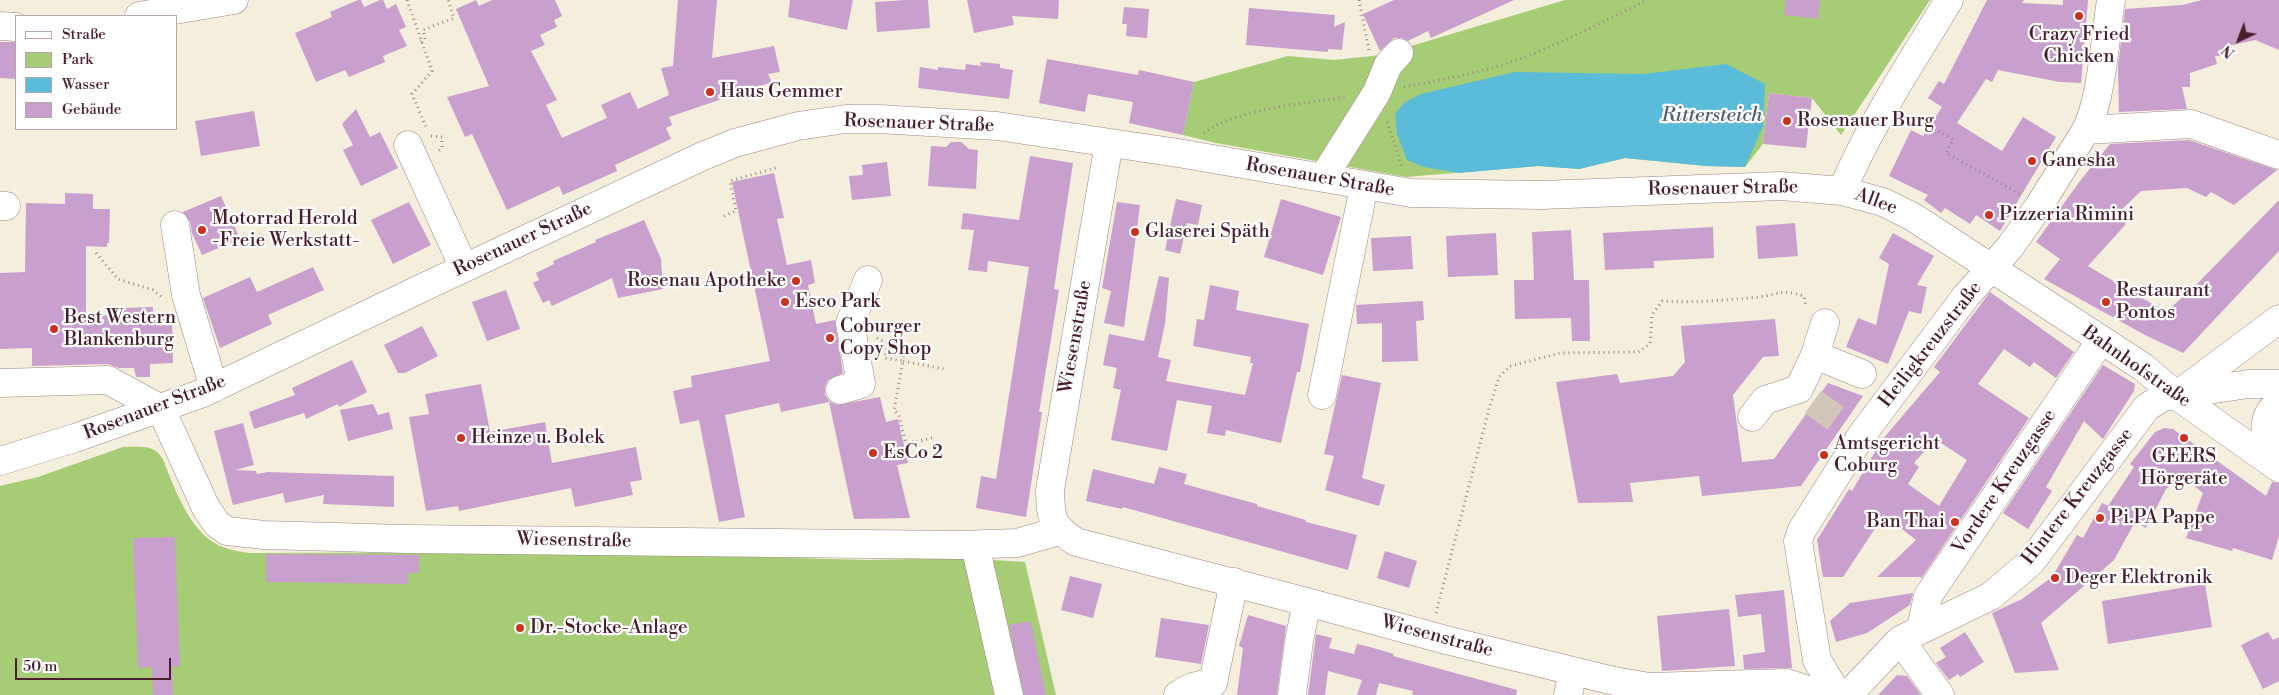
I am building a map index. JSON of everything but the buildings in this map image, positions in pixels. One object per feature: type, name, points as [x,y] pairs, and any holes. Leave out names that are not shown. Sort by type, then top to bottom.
[{"type":"street","points":[[145,15],[234,0]]},
{"type":"street","name":"Allee","points":[[1948,0],[1887,105],[1850,172],[1842,191],[1883,202],[1913,217],[1991,270]]},
{"type":"street","name":"Heiligkreuzstraße","points":[[1838,695],[1818,660],[1798,541],[1802,530],[1853,431],[1966,296],[1991,270],[2039,206],[2086,130],[2096,99],[2111,0]]},
{"type":"street","points":[[0,26],[15,26]]},
{"type":"street","points":[[1323,178],[1377,92],[1388,65],[1399,53]]},
{"type":"street","name":"Rosenauer Straße","points":[[0,461],[161,409],[214,388],[703,156],[735,143],[798,126],[846,119],[879,119],[997,126],[1178,153],[1411,193],[1541,195],[1747,186],[1842,191]]},
{"type":"street","points":[[2086,130],[2191,124],[2279,155]]},
{"type":"street","name":"Wiesenstraße","points":[[1109,143],[1050,490],[1051,513],[1059,530],[1076,542],[1430,636],[1571,683],[1650,687],[1787,683],[1822,695]]},
{"type":"street","points":[[408,145],[464,268]]},
{"type":"street","points":[[1322,395],[1364,186]]},
{"type":"street","points":[[175,225],[186,295],[214,388]]},
{"type":"street","name":"Bahnhofstraße","points":[[1991,270],[2143,367],[2177,396],[2279,468]]},
{"type":"street","points":[[840,390],[861,384],[850,323],[868,280]]},
{"type":"street","points":[[2177,396],[2279,319]]},
{"type":"street","points":[[1752,417],[1765,400],[1806,396],[1815,355],[1825,324]]},
{"type":"street","name":"Vordere Kreuzgasse","points":[[1911,635],[1928,596],[2101,340]]},
{"type":"street","points":[[1815,355],[1862,374]]},
{"type":"street","points":[[0,383],[108,380],[161,409]]},
{"type":"street","name":"Hintere Kreuzgasse","points":[[1848,695],[1877,663],[1911,635],[1991,596],[2031,562],[2147,406],[2163,397],[2248,384],[2279,384]]},
{"type":"street","points":[[2279,402],[2268,416],[2264,426],[2266,442],[2279,468]]},
{"type":"street","name":"Wiesenstraße","points":[[161,409],[206,508],[217,524],[226,531],[264,535],[407,540],[975,545],[1017,543],[1059,530]]},
{"type":"street","points":[[975,545],[1009,695]]},
{"type":"street","points":[[1178,695],[1199,684],[1213,684],[1239,584]]},
{"type":"street","points":[[1228,695],[1239,584]]},
{"type":"street","points":[[1292,695],[1299,641],[1307,602]]},
{"type":"street","points":[[1911,635],[1941,695]]},
{"type":"path","points":[[407,0],[432,71],[412,94],[430,136],[442,137],[442,148],[433,156]]},
{"type":"path","points":[[421,42],[425,39],[423,30],[454,18],[448,0]]},
{"type":"path","points":[[1359,0],[1370,55]]},
{"type":"path","points":[[1178,153],[1214,125],[1249,114],[1377,92],[1473,73],[1509,63],[1563,40],[1647,0]]},
{"type":"path","points":[[1377,92],[1411,193]]},
{"type":"path","points":[[1910,118],[1953,139],[1946,152],[2039,206]]},
{"type":"path","points":[[724,216],[736,212],[730,181],[780,167]]},
{"type":"path","points":[[96,252],[118,279],[153,290],[169,302]]},
{"type":"path","points":[[1430,636],[1489,409],[1499,377],[1510,366],[1560,353],[1638,352],[1650,344],[1652,315],[1662,301],[1685,302],[1761,297],[1787,290],[1804,296],[1807,312],[1825,324]]},
{"type":"path","points":[[850,323],[888,344],[905,346],[894,410],[899,415],[906,444],[932,438]]},
{"type":"path","points":[[888,344],[885,358],[944,369]]},
{"type":"green space","points":[[1565,0],[1930,0],[1841,135],[1812,98],[1769,93],[1763,144],[1745,167],[1706,166],[1625,158],[1579,169],[1538,166],[1406,177],[1216,143],[1183,135],[1194,82],[1288,56],[1334,60],[1381,55]]},
{"type":"green space","name":"Dr.-Stocke-Anlage","points":[[123,447],[150,448],[157,452],[163,459],[176,491],[191,520],[205,536],[217,544],[249,553],[584,552],[867,560],[960,558],[1025,562],[1056,695],[0,695],[0,486],[38,477]]},
{"type":"water","name":"Rittersteich","points":[[1726,64],[1765,84],[1763,126],[1745,167],[1706,166],[1625,158],[1579,169],[1538,166],[1459,173],[1424,167],[1407,160],[1397,134],[1395,114],[1404,103],[1421,94],[1515,72],[1643,74]]},
{"type":"tunnel","points":[[1813,402],[1845,425]]},
{"type":"place","name":"Crazy Fried Chicken","points":[[2079,16]]},
{"type":"place","name":"Haus Gemmer","points":[[710,92]]},
{"type":"place","name":"Rosenauer Burg","points":[[1787,121]]},
{"type":"place","name":"Ganesha","points":[[2032,161]]},
{"type":"place","name":"Pizzeria Rimini","points":[[1989,215]]},
{"type":"place","name":"Motorrad Herold -Freie Werkstatt-","points":[[202,230]]},
{"type":"place","name":"Glaserei Späth","points":[[1135,232]]},
{"type":"place","name":"Rosenau Apotheke","points":[[796,281]]},
{"type":"place","name":"Esco Park","points":[[785,302]]},
{"type":"place","name":"Restaurant Pontos","points":[[2106,302]]},
{"type":"place","name":"Best Western Blankenburg","points":[[54,329]]},
{"type":"place","name":"Coburger Copy Shop","points":[[830,338]]},
{"type":"place","name":"Heinze u. Bolek","points":[[461,438]]},
{"type":"place","name":"GEERS Hörgeräte","points":[[2184,438]]},
{"type":"place","name":"EsCo 2","points":[[873,453]]},
{"type":"place","name":"Amtsgericht Coburg","points":[[1824,455]]},
{"type":"place","name":"Pi.PA Pappe","points":[[2100,518]]},
{"type":"place","name":"Ban Thai","points":[[1955,522]]},
{"type":"place","name":"Deger Elektronik","points":[[2055,578]]},
{"type":"place","name":"Dr.-Stocke-Anlage","points":[[520,628]]}]
